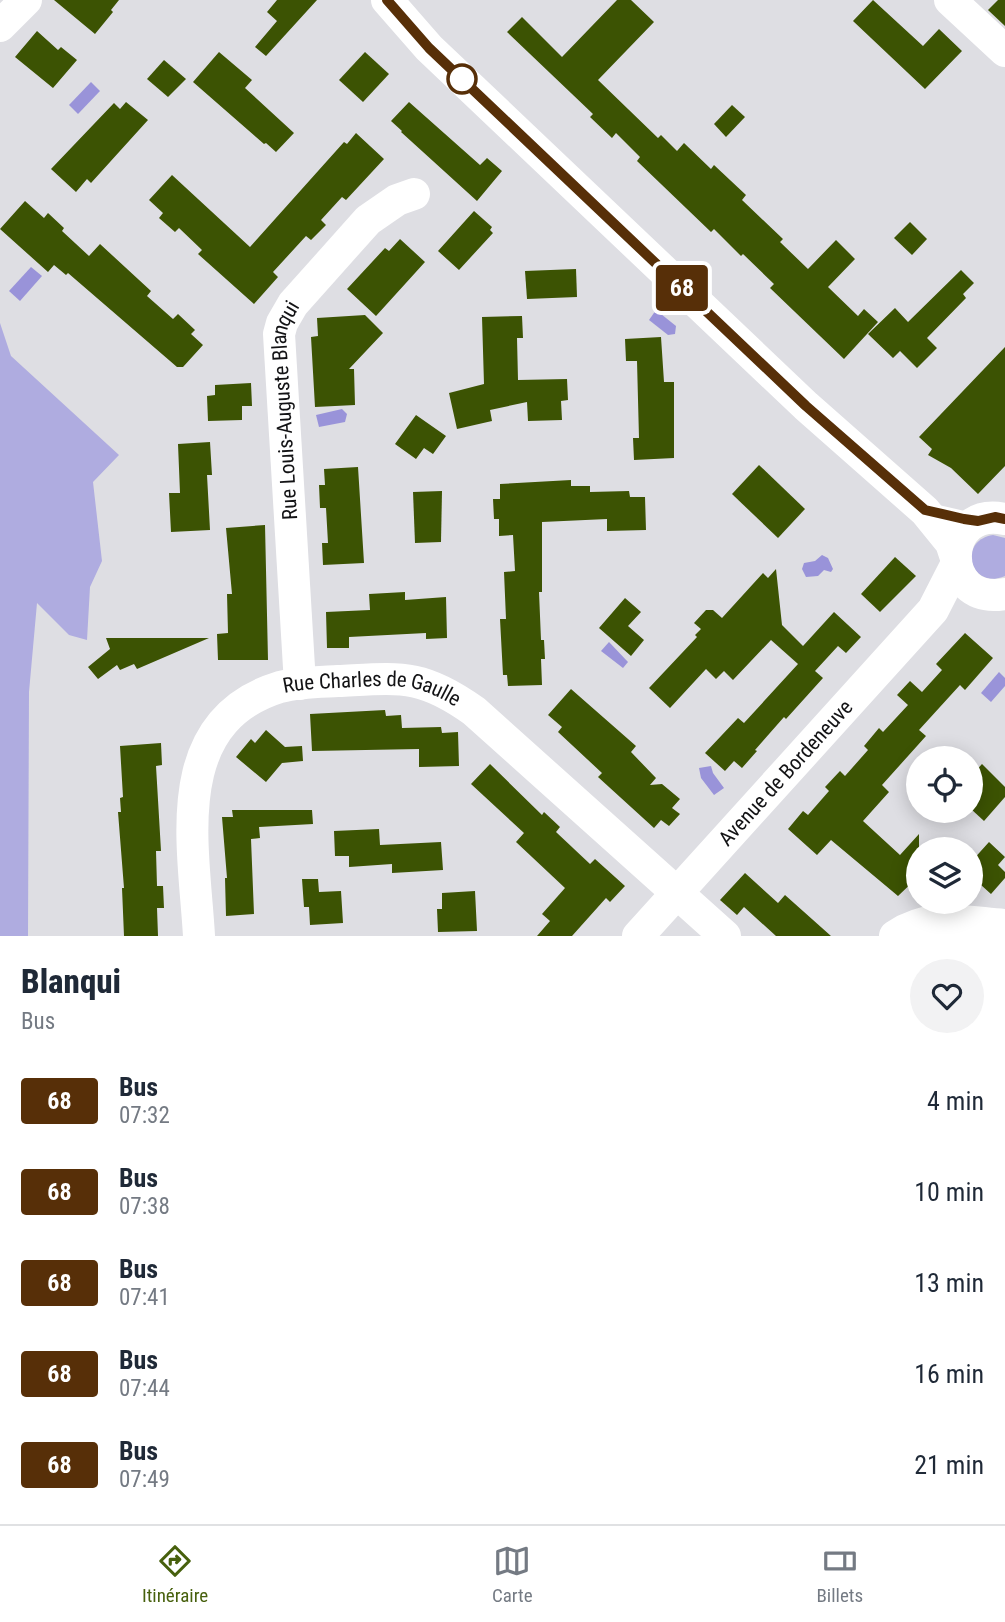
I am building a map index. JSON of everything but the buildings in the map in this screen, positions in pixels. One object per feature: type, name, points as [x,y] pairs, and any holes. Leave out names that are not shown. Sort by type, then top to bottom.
[{"type":"street","points":[[0,26],[26,0]]},
{"type":"street","points":[[387,0],[429,48],[806,406],[925,510],[951,543],[963,581],[995,596]]},
{"type":"street","points":[[950,0],[1005,51]]},
{"type":"street","name":"Rue Louis-Auguste Blanqui","points":[[300,684],[279,334],[293,304],[368,220],[397,200],[414,194]]},
{"type":"street","points":[[925,510],[947,517],[992,520]]},
{"type":"street","name":"Avenue de Bordeneuve","points":[[638,936],[933,610],[955,560],[957,544],[962,534],[992,520]]},
{"type":"street","name":"Avenue de Bordeneuve","points":[[933,610],[961,595],[995,596]]},
{"type":"street","name":"Rue Charles de Gaulle","points":[[199,936],[193,793],[206,748],[225,721],[253,699],[282,687],[404,679],[419,681],[447,692],[489,722],[725,936]]},
{"type":"street","points":[[895,936],[924,921],[940,919],[1005,925]]},
{"type":"shaded area","points":[[91,82],[100,91],[78,114],[69,105]]},
{"type":"shaded area","points":[[31,267],[42,276],[20,301],[9,291]]},
{"type":"shaded area","points":[[656,310],[676,326],[675,334],[668,335],[649,320]]},
{"type":"shaded area","points":[[0,323],[11,356],[119,455],[93,482],[102,561],[90,587],[87,640],[69,635],[37,603],[29,692],[28,936],[0,936]]},
{"type":"shaded area","points":[[342,409],[347,414],[345,422],[319,427],[316,415]]},
{"type":"shaded area","points":[[993,535],[1005,538],[1005,576],[993,579],[984,577],[977,571],[972,563],[972,555],[974,546],[981,539]]},
{"type":"shaded area","points":[[822,555],[828,558],[833,569],[831,572],[824,570],[818,576],[806,577],[802,569],[804,563],[815,561]]},
{"type":"shaded area","points":[[609,642],[628,662],[623,668],[601,651]]},
{"type":"shaded area","points":[[999,672],[1005,678],[1005,686],[991,702],[981,693]]},
{"type":"shaded area","points":[[711,766],[724,788],[714,795],[701,778],[699,768]]},
{"type":"bus line","name":"68","points":[[387,0],[429,48],[806,406],[925,510],[947,517],[978,521],[995,517],[1005,519]]}]
